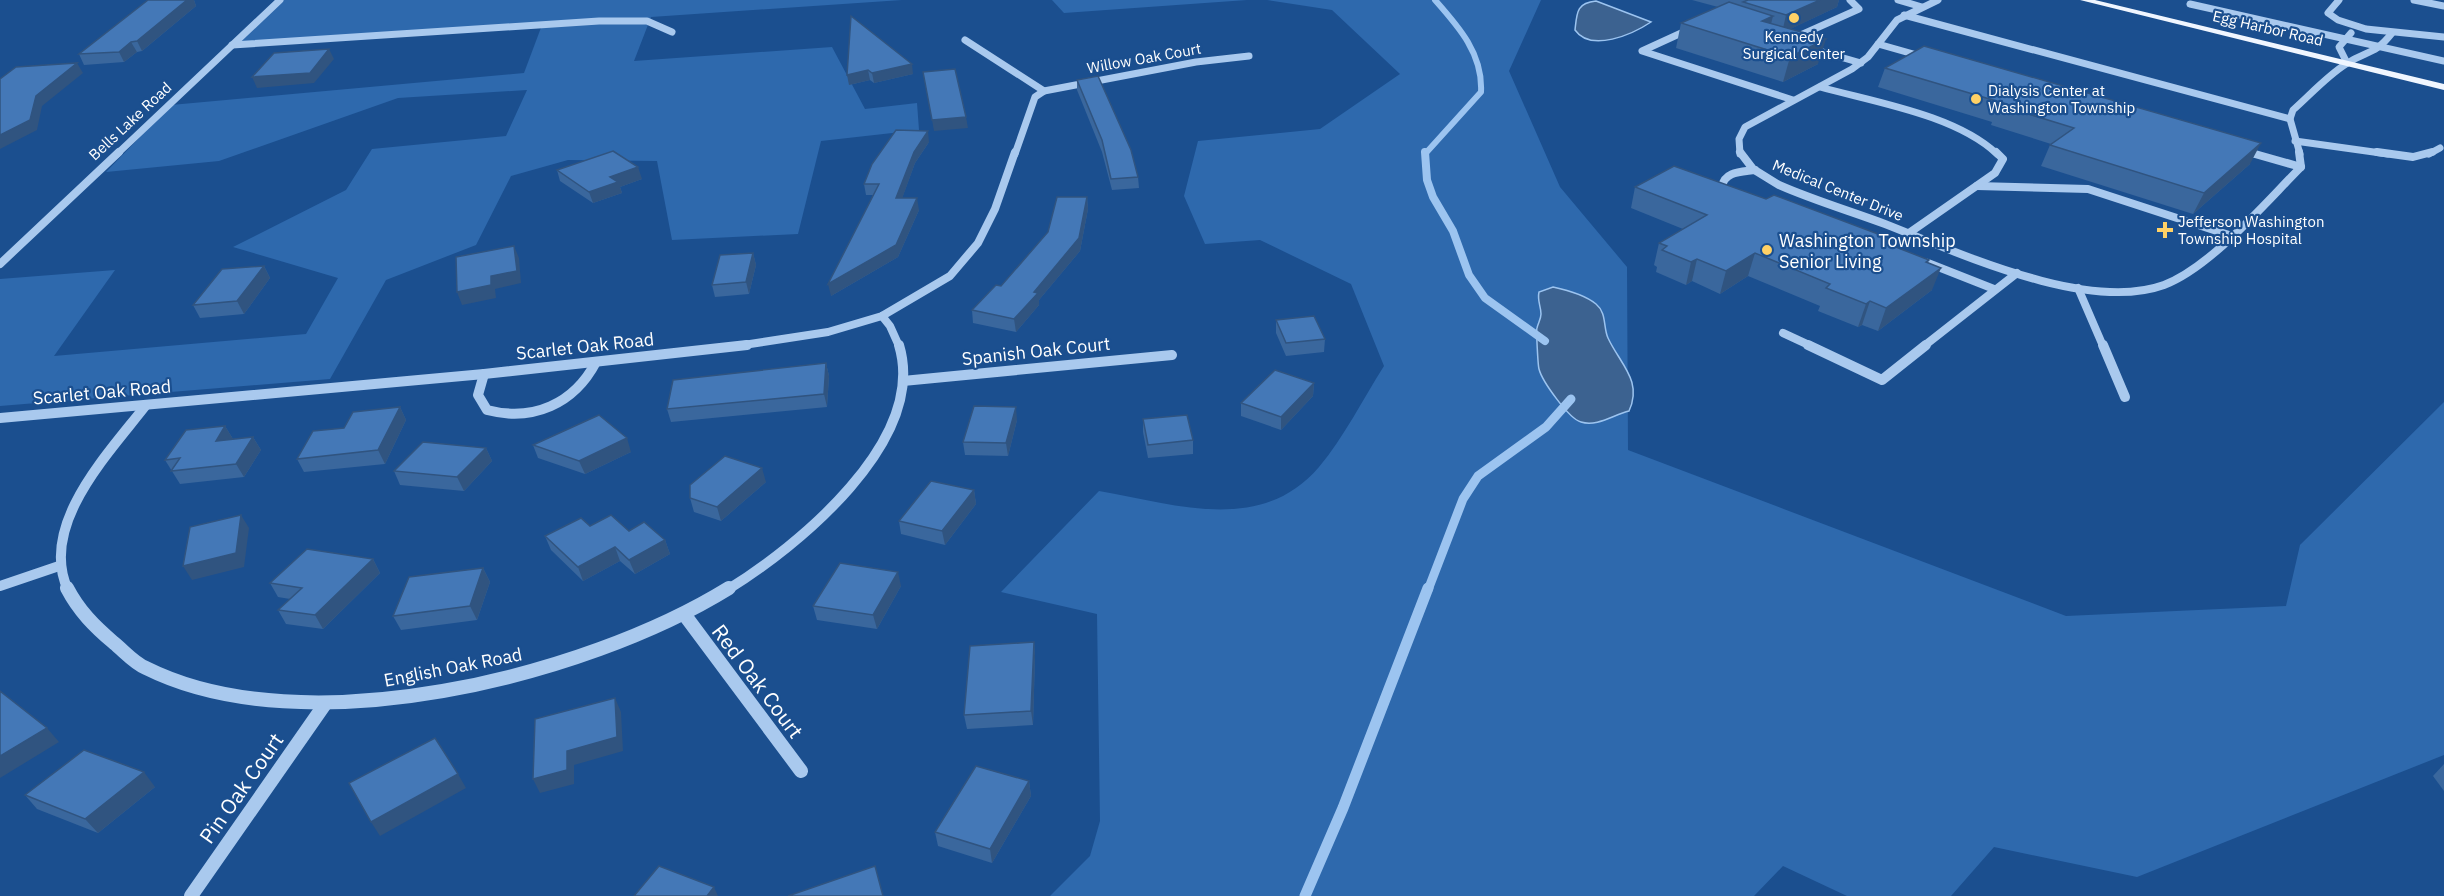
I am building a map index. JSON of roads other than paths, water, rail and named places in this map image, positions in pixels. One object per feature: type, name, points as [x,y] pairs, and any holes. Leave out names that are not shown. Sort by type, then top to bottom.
[{"type":"main road","name":"Egg Harbor Road","points":[[2084,0],[2444,87]]},
{"type":"street","name":"Bells Lake Road","points":[[0,264],[280,0]]},
{"type":"street","points":[[1850,0],[1859,9],[1788,41],[1861,63]]},
{"type":"street","points":[[1898,0],[1922,7]]},
{"type":"street","name":"Medical Center Drive","points":[[1938,0],[1904,15],[1892,25],[1861,63],[1755,121],[1739,134],[1738,152],[1755,170],[1793,190],[2017,273],[2078,288],[2125,290],[2163,285],[2187,274],[2301,167]]},
{"type":"street","points":[[2339,0],[2328,14],[2336,19],[2392,33],[2444,37]]},
{"type":"street","points":[[2420,0],[2444,6]]},
{"type":"street","points":[[2190,4],[2444,61]]},
{"type":"street","points":[[1904,15],[2290,119]]},
{"type":"street","points":[[232,45],[599,21],[647,21],[672,32]]},
{"type":"street","points":[[2347,63],[2339,47],[2359,26]]},
{"type":"street","points":[[1694,27],[1642,51],[1793,100]]},
{"type":"street","points":[[2237,149],[2301,167],[2290,119],[2296,105],[2347,63],[2372,54],[2392,33]]},
{"type":"street","points":[[965,40],[1044,91]]},
{"type":"street","points":[[1878,44],[1938,62]]},
{"type":"street","name":"Willow Oak Court","points":[[1044,91],[1065,85],[1196,62],[1250,56]]},
{"type":"street","points":[[1820,87],[1959,129],[1986,143],[2003,159],[2001,167],[1977,186],[1909,233]]},
{"type":"street","name":"Scarlet Oak Road","points":[[0,418],[596,362],[790,339],[828,332],[882,316],[950,276],[966,260],[995,209],[1019,147],[1031,105],[1035,97],[1044,91]]},
{"type":"street","points":[[2295,141],[2397,156],[2425,156],[2440,148]]},
{"type":"street","points":[[1737,196],[1722,187],[1723,180],[1728,175],[1755,170]]},
{"type":"street","points":[[1977,186],[2088,189],[2229,235]]},
{"type":"street","points":[[1918,260],[1994,289]]},
{"type":"street","points":[[1783,333],[1882,380],[2017,273]]},
{"type":"street","points":[[2078,288],[2125,397]]},
{"type":"street","name":"English Oak Road","points":[[59,566],[78,608],[119,654],[147,670],[180,684],[208,692],[272,701],[325,704],[381,700],[492,680],[586,654],[684,614],[771,558],[826,514],[856,480],[884,443],[903,381],[899,343],[893,327],[882,316]]},
{"type":"street","name":"Spanish Oak Court","points":[[903,381],[1172,355]]},
{"type":"street","points":[[484,374],[478,395],[487,410],[503,414],[523,414],[548,408],[568,398],[583,385],[596,362]]},
{"type":"street","points":[[0,586],[59,566],[60,548],[71,512],[95,473],[146,405]]},
{"type":"street","name":"Red Oak Court","points":[[684,614],[801,771]]},
{"type":"street","name":"Pin Oak Court","points":[[191,896],[325,704]]},
{"type":"waterway","points":[[1425,154],[1481,92],[1481,78],[1474,53],[1453,20],[1435,0]]},
{"type":"waterway","points":[[1425,154],[1427,180],[1433,197],[1453,231],[1469,275],[1485,298],[1545,341]]},
{"type":"waterway","points":[[1428,590],[1463,499],[1478,476],[1546,427],[1571,399]]},
{"type":"waterway","points":[[1305,896],[1343,808],[1428,588]]},
{"type":"place","name":"Kennedy Surgical Center","points":[[1794,18]]},
{"type":"place","name":"Dialysis Center at Washington Township","points":[[1976,99]]},
{"type":"place","name":"Jefferson Washington Township Hospital","points":[[2165,230]]},
{"type":"place","name":"Washington Township Senior Living","points":[[1767,250]]}]
